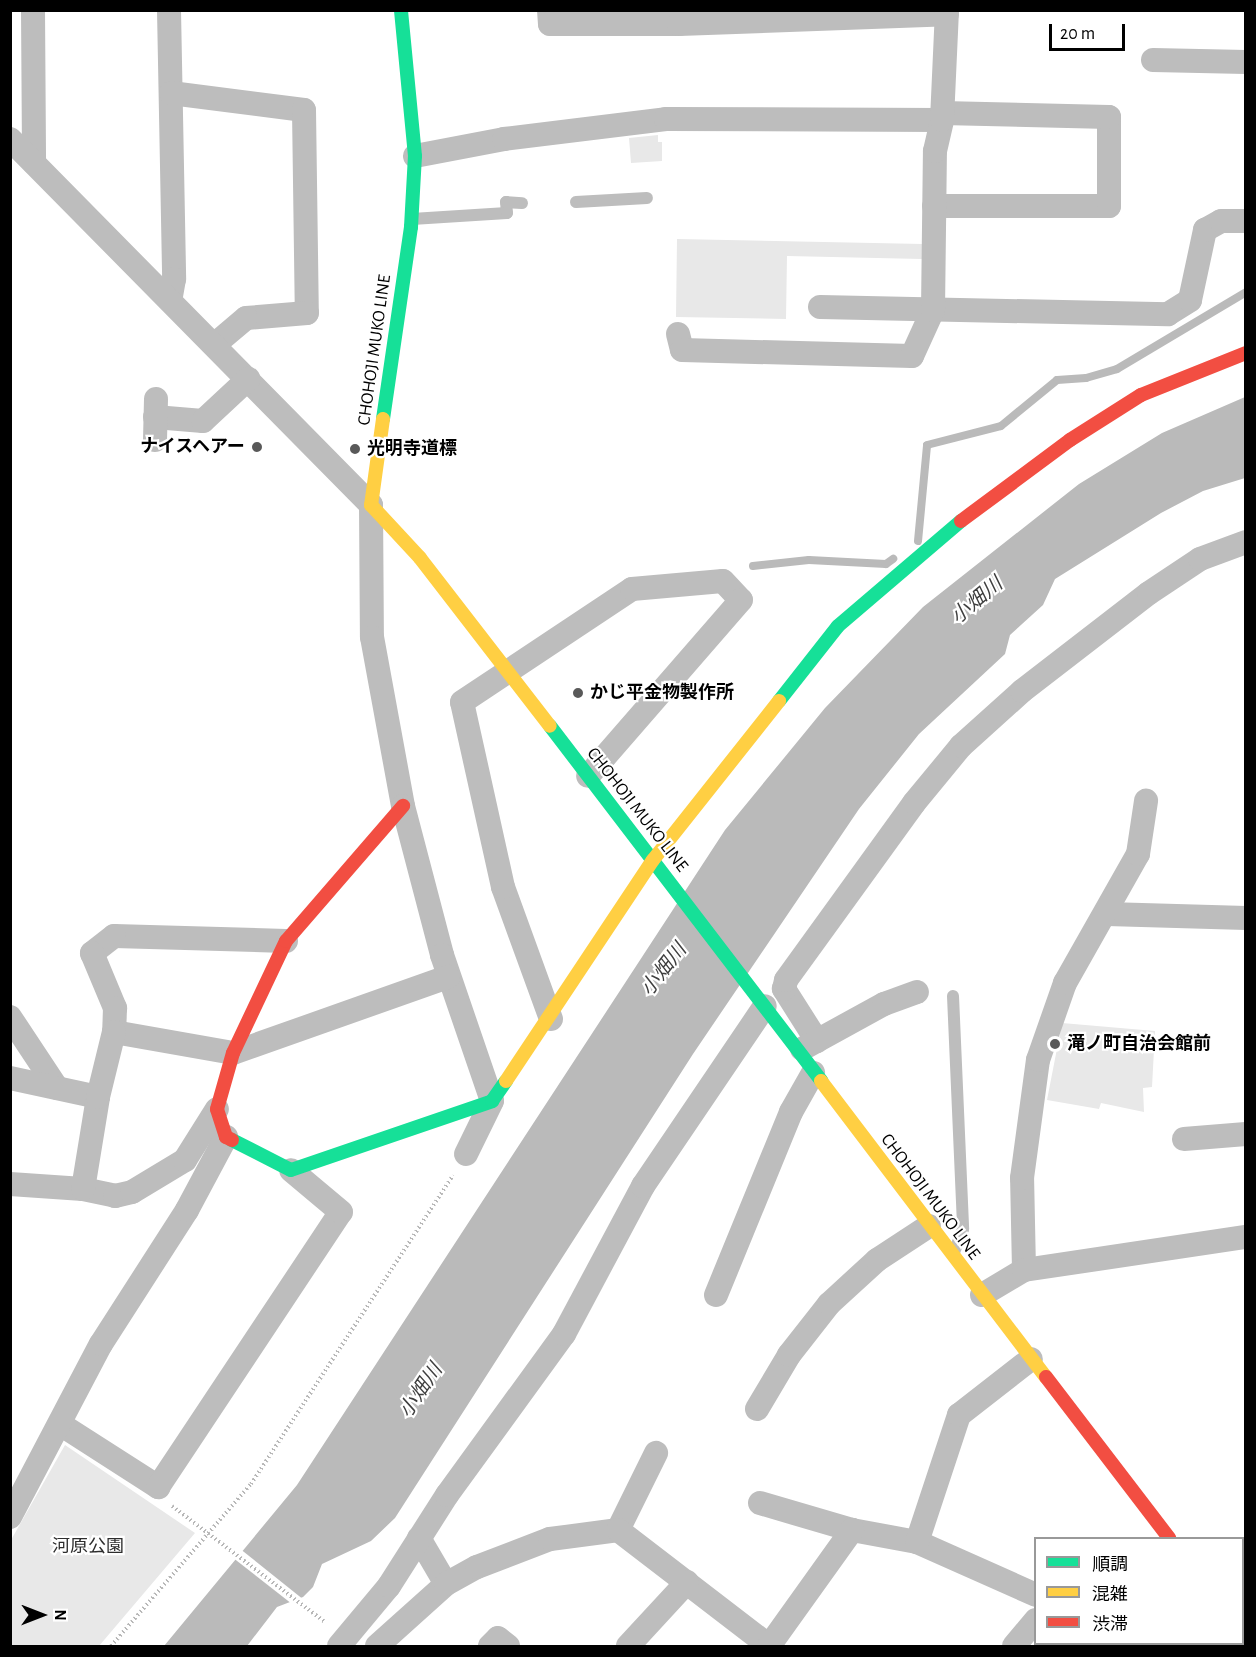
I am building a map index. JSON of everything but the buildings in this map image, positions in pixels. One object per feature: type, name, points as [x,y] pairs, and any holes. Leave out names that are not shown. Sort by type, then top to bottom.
[{"type":"main road","name":"CHOHOJI MUKO LINE","points":[[401,10],[415,156],[411,219],[371,505],[420,558],[765,1006],[807,1046],[813,1073],[1167,1537]]},
{"type":"main road","points":[[403,806],[286,941],[233,1053],[217,1110],[226,1137],[291,1170],[492,1101],[551,1018],[653,860],[838,627],[971,512],[1141,395],[1245,352]]},
{"type":"street","points":[[33,10],[34,163]]},
{"type":"street","points":[[169,10],[174,279],[170,301]]},
{"type":"street","points":[[549,10],[550,24],[678,24],[947,12],[942,116],[935,151],[933,310],[912,356],[682,350],[678,334]]},
{"type":"street","points":[[1153,60],[1245,62]]},
{"type":"street","points":[[171,93],[304,110],[307,313],[246,318],[214,345]]},
{"type":"street","points":[[415,156],[504,139],[666,118],[1109,117],[1109,206],[934,206]]},
{"type":"street","points":[[10,139],[371,505],[372,637],[403,806],[448,977],[492,1101],[466,1154]]},
{"type":"street","points":[[820,307],[1168,314],[1190,300],[1205,230],[1221,221],[1245,221]]},
{"type":"street","points":[[155,419],[203,421],[248,379]]},
{"type":"street","points":[[917,992],[884,1004],[807,1046],[784,989],[786,980],[914,803],[961,746],[1022,692],[1139,600],[1200,559],[1245,542]]},
{"type":"street","points":[[551,1018],[503,887],[462,702],[633,589],[723,581],[741,600],[588,776]]},
{"type":"street","points":[[1024,1270],[1022,1178],[1038,1060],[1065,983],[1107,914],[1138,854],[1146,801]]},
{"type":"street","points":[[1107,914],[1245,918]]},
{"type":"street","points":[[83,1189],[98,1097],[114,1032],[115,1008],[92,953],[114,936],[286,941]]},
{"type":"street","points":[[114,1032],[233,1053],[448,977]]},
{"type":"street","points":[[339,1647],[389,1586],[419,1538],[564,1335],[643,1186],[765,1006]]},
{"type":"street","points":[[10,1017],[57,1088]]},
{"type":"street","points":[[716,1295],[791,1112],[813,1073]]},
{"type":"street","points":[[10,1078],[98,1097]]},
{"type":"street","points":[[10,1184],[83,1189],[115,1196],[132,1192],[185,1160],[217,1110]]},
{"type":"street","points":[[1184,1139],[1245,1134]]},
{"type":"street","points":[[10,1517],[101,1344],[187,1210],[226,1137]]},
{"type":"street","points":[[60,1424],[159,1487],[341,1212],[291,1170]]},
{"type":"street","points":[[757,1409],[789,1355],[829,1304],[877,1260],[929,1226]]},
{"type":"street","points":[[982,1295],[1024,1270],[1245,1238]]},
{"type":"street","points":[[917,1542],[959,1415],[1031,1359]]},
{"type":"street","points":[[618,1530],[656,1453]]},
{"type":"street","points":[[760,1503],[852,1530],[917,1542],[1034,1594]]},
{"type":"street","points":[[377,1647],[446,1584],[531,1545],[589,1531],[618,1530],[769,1646],[852,1530]]},
{"type":"street","points":[[419,1538],[446,1584]]},
{"type":"street","points":[[628,1647],[687,1582]]},
{"type":"street","points":[[1014,1647],[1034,1621]]},
{"type":"street","points":[[490,1647],[498,1638],[508,1647]]},
{"type":"lane","points":[[576,202],[647,198]]},
{"type":"lane","points":[[411,219],[507,213],[506,202],[522,203]]},
{"type":"lane","points":[[952,1256],[963,1229],[953,996]]},
{"type":"path","points":[[111,1647],[208,1531],[251,1484],[284,1439],[466,1154]]},
{"type":"path","points":[[159,1487],[167,1502],[208,1531],[328,1625]]},
{"type":"green space","points":[[658,135],[658,142],[662,142],[662,161],[631,163],[629,138]]},
{"type":"green space","points":[[677,239],[923,244],[922,259],[787,256],[786,319],[676,317]]},
{"type":"green space","points":[[1062,1023],[1155,1031],[1152,1087],[1143,1088],[1144,1112],[1101,1103],[1099,1109],[1047,1100]]},
{"type":"green space","name":"河原公園","points":[[65,1445],[195,1533],[99,1646],[11,1646],[11,1540]]},
{"type":"water","name":"小畑川","points":[[1245,397],[1245,478],[1203,491],[1161,513],[1055,579],[1043,605],[1010,635],[1005,654],[919,734],[859,809],[693,1054],[395,1518],[371,1541],[322,1564],[313,1587],[303,1597],[277,1607],[247,1646],[164,1646],[297,1485],[725,830],[825,708],[923,607],[1079,484],[1162,433]]},
{"type":"pier","points":[[239,1548],[304,1600],[292,1604],[232,1557]]},
{"type":"waterway","points":[[918,541],[927,445],[1001,426],[1057,380],[1086,378],[1117,369],[1246,292]]},
{"type":"waterway","points":[[753,566],[809,560],[886,564],[893,559]]},
{"type":"traffic: fast","points":[[383,419],[411,227],[415,156],[401,10]]},
{"type":"traffic: fast","points":[[779,701],[838,626],[961,521]]},
{"type":"traffic: fast","points":[[550,726],[821,1081]]},
{"type":"traffic: fast","points":[[232,1140],[291,1170],[492,1101],[506,1081]]},
{"type":"traffic: fast","points":[[1244,1556],[1246,1552]]},
{"type":"traffic: slow","points":[[383,419],[371,505],[420,558],[550,726]]},
{"type":"traffic: slow","points":[[506,1081],[653,860],[779,701]]},
{"type":"traffic: slow","points":[[821,1081],[1046,1377]]},
{"type":"traffic: jam","points":[[961,521],[1070,440],[1141,395],[1246,353]]},
{"type":"traffic: jam","points":[[232,1140],[226,1137],[217,1109],[233,1053],[286,941],[403,806]]},
{"type":"traffic: jam","points":[[1046,1377],[1168,1537]]},
{"type":"place","name":"ナイスヘアー","points":[[257,447]]},
{"type":"place","name":"光明寺道標","points":[[355,449]]},
{"type":"place","name":"かじ平金物製作所","points":[[578,693]]},
{"type":"place","name":"滝ノ町自治会館前","points":[[1055,1044]]}]
